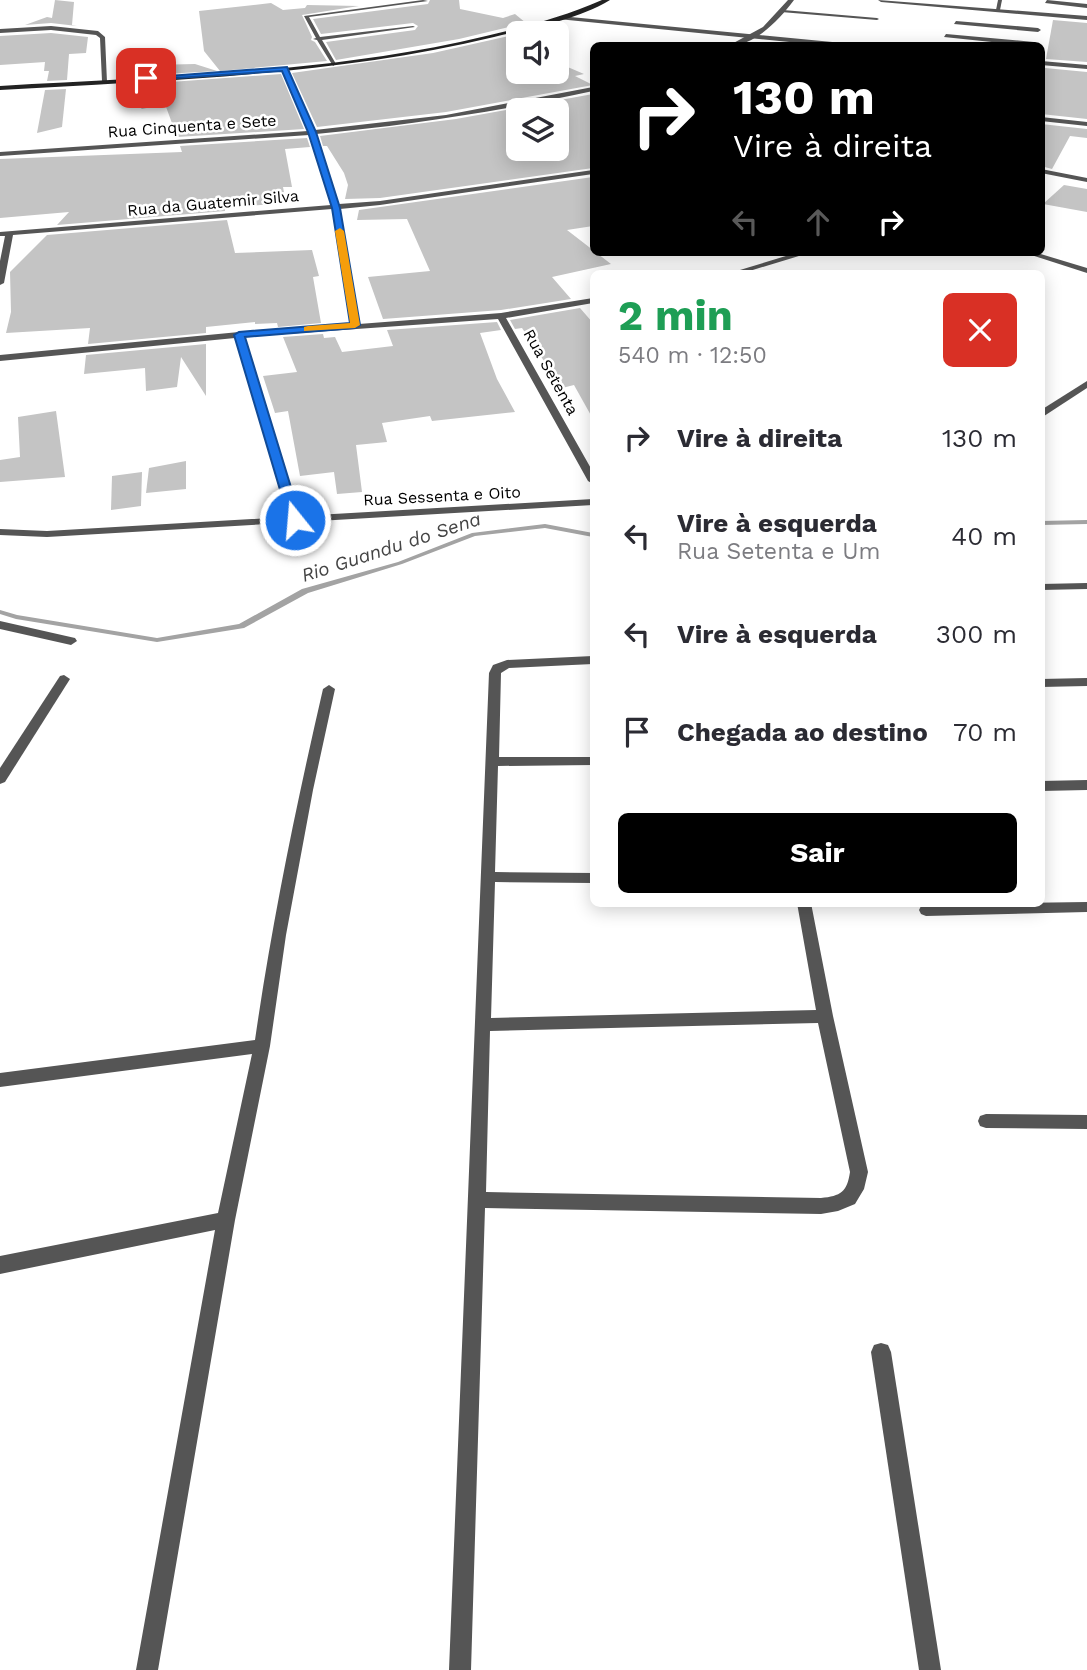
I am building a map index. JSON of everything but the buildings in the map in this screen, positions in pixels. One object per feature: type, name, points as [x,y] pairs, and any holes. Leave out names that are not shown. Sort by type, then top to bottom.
[{"type":"main road","points":[[0,88],[333,64],[451,46],[560,18],[607,0]]},
{"type":"street","points":[[742,42],[755,37],[791,0]]},
{"type":"street","points":[[881,0],[1087,18]]},
{"type":"street","points":[[1035,42],[1047,1],[1087,6]]},
{"type":"street","points":[[560,18],[809,42]]},
{"type":"street","points":[[956,23],[1038,30]]},
{"type":"street","points":[[0,31],[51,28],[98,33],[103,38],[105,81]]},
{"type":"street","points":[[946,36],[1005,42]]},
{"type":"street","points":[[1045,63],[1087,67]]},
{"type":"street","points":[[285,69],[312,132],[336,208],[355,325]]},
{"type":"street","name":"Rua Cinquenta e Sete","points":[[0,154],[312,132],[495,111],[590,90]]},
{"type":"street","points":[[1045,119],[1087,124]]},
{"type":"street","name":"Rua da Guatemir Silva","points":[[4,234],[336,208],[490,189],[590,172]]},
{"type":"street","points":[[1045,172],[1087,180]]},
{"type":"street","points":[[0,283],[4,234]]},
{"type":"street","points":[[745,270],[794,256]]},
{"type":"street","points":[[1040,256],[1087,271]]},
{"type":"street","points":[[0,358],[355,325],[501,316],[590,301]]},
{"type":"street","name":"Rua Setenta","points":[[501,316],[590,476]]},
{"type":"street","points":[[239,335],[295,520]]},
{"type":"street","points":[[1045,412],[1087,384]]},
{"type":"street","name":"Rua Sessenta e Oito","points":[[0,532],[47,534],[590,502]]},
{"type":"street","points":[[1045,587],[1087,586]]},
{"type":"street","points":[[0,625],[71,641]]},
{"type":"street","points":[[460,1670],[491,762],[497,668],[507,664],[590,660]]},
{"type":"street","points":[[0,779],[64,679]]},
{"type":"street","points":[[1045,683],[1087,682]]},
{"type":"street","points":[[147,1670],[226,1220],[262,1046],[281,922],[306,790],[329,689]]},
{"type":"street","points":[[491,762],[590,761]]},
{"type":"street","points":[[1045,786],[1087,785]]},
{"type":"street","points":[[488,877],[590,878]]},
{"type":"street","points":[[478,1200],[821,1206],[840,1204],[850,1199],[857,1190],[859,1172],[805,907]]},
{"type":"street","points":[[926,910],[1087,907]]},
{"type":"street","points":[[483,1025],[825,1016]]},
{"type":"street","points":[[0,1080],[262,1046]]},
{"type":"street","points":[[985,1121],[1087,1122]]},
{"type":"street","points":[[0,1265],[226,1220]]},
{"type":"street","points":[[881,1352],[930,1670]]},
{"type":"lane","points":[[998,10],[1000,0]]},
{"type":"lane","points":[[333,64],[316,39],[305,18],[307,16],[426,1]]},
{"type":"lane","points":[[783,11],[877,19]]},
{"type":"lane","points":[[316,39],[413,27]]},
{"type":"waterway","name":"Rio Guandu do Sena","points":[[1045,523],[1087,522]]},
{"type":"waterway","name":"Rio Guandu do Sena","points":[[0,612],[16,617],[157,640],[241,626],[305,591],[400,563],[474,534],[545,526],[590,534]]},
{"type":"slow traffic","points":[[308,329],[355,325],[340,231]]},
{"type":"route","points":[[146,78],[285,69],[312,132],[336,208],[355,325],[239,335],[295,520]]}]
